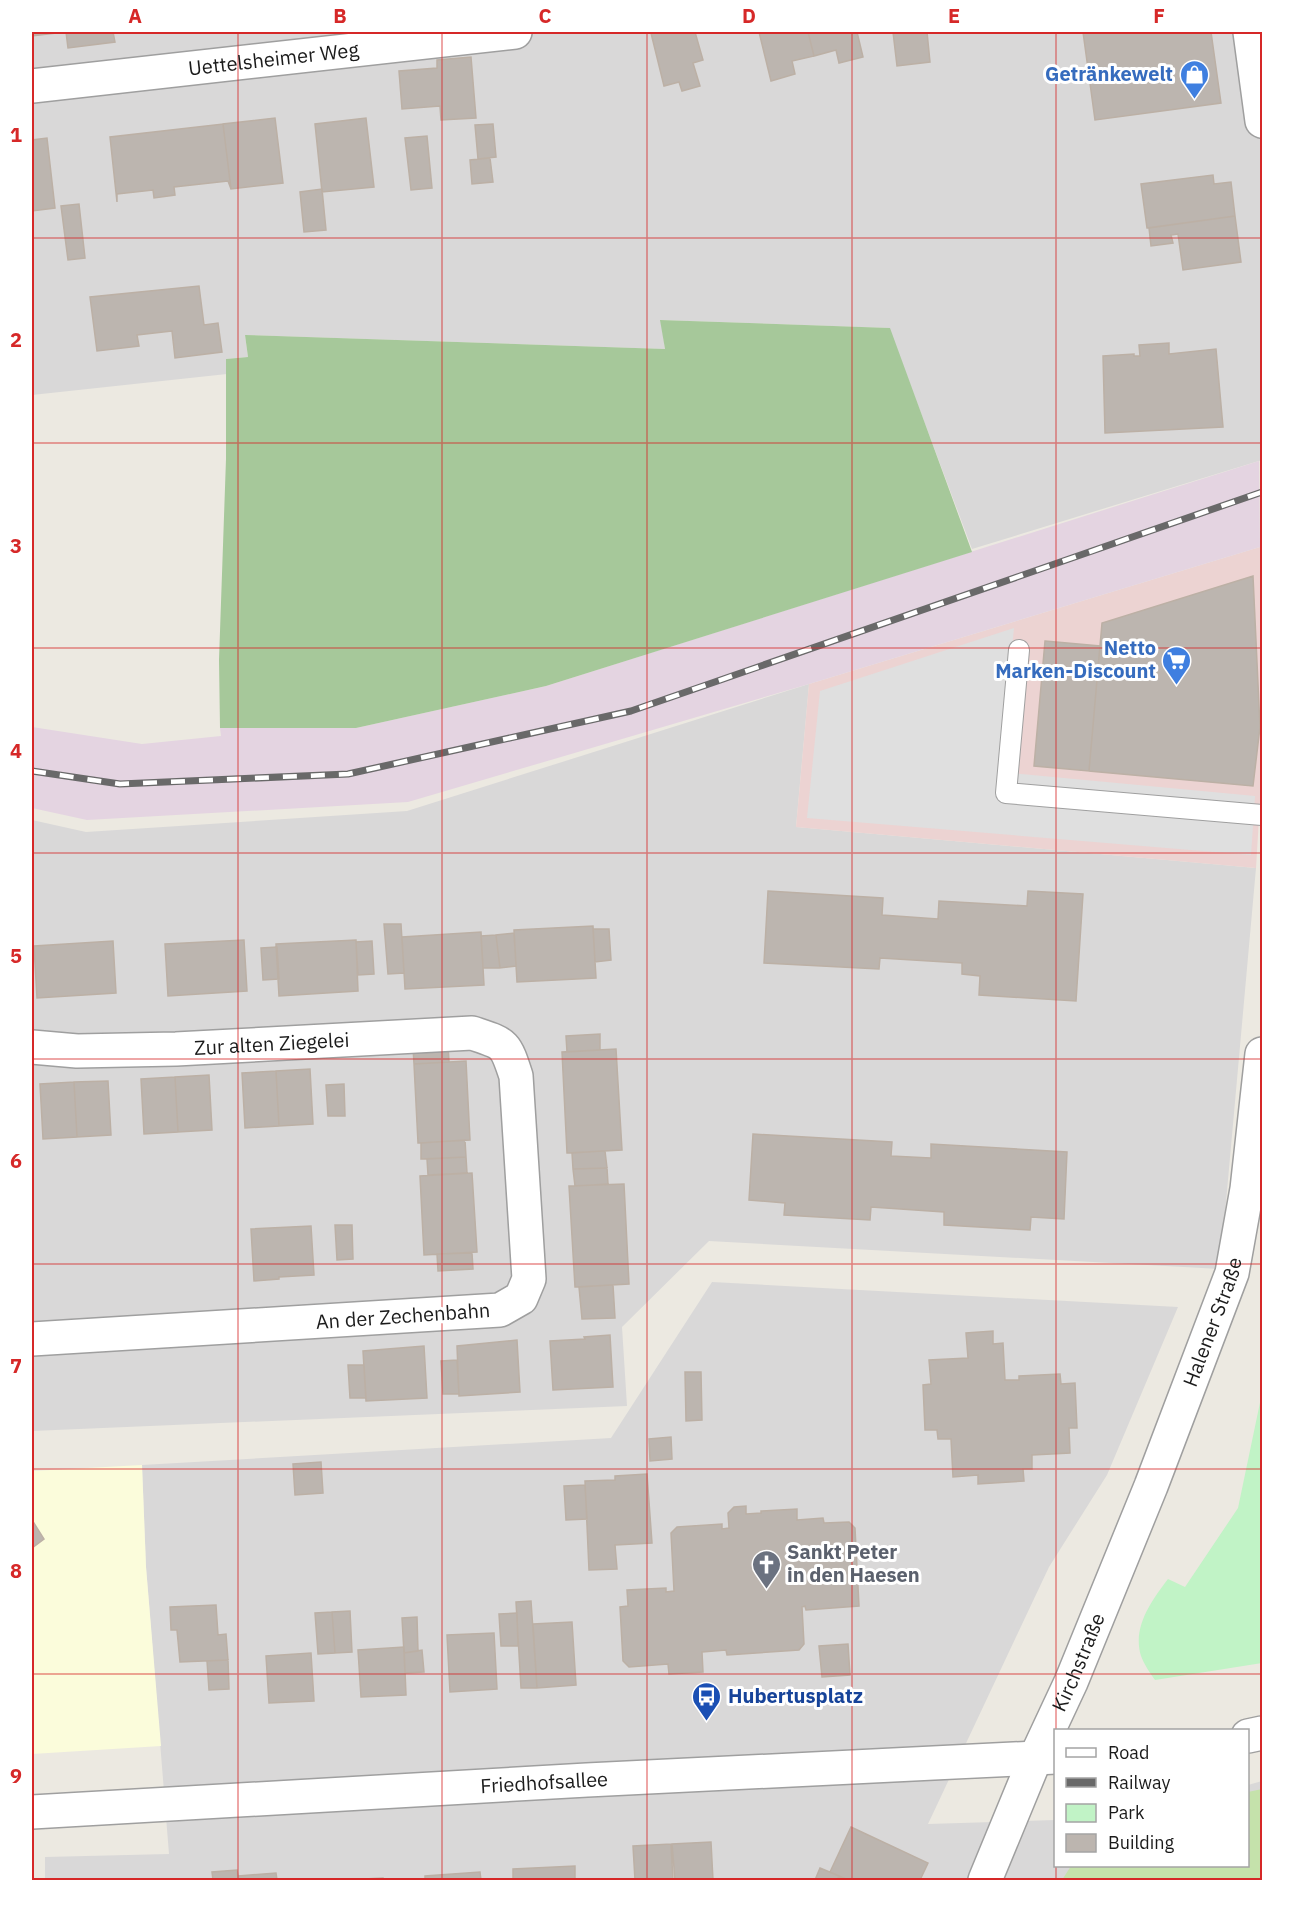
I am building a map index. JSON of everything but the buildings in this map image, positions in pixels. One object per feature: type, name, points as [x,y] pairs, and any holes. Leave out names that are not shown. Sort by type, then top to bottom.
[{"type":"street","name":"Uettelsheimer Weg","points":[[32,86],[515,32]]},
{"type":"street","points":[[1250,32],[1263,121]]},
{"type":"street","name":"Zur alten Ziegelei","points":[[32,1047],[77,1051],[176,1049],[472,1033],[497,1041],[508,1051]]},
{"type":"street","name":"An der Zechenbahn","points":[[32,1339],[477,1312],[500,1310],[521,1298],[529,1279],[516,1076],[508,1051]]},
{"type":"street","name":"Halener Straße","points":[[1114,1576],[1168,1444],[1232,1273],[1246,1189],[1263,1054]]},
{"type":"street","name":"Kirchstraße","points":[[1055,1729],[1067,1692],[1114,1576]]},
{"type":"street","name":"Kirchstraße","points":[[985,1881],[1045,1758],[1054,1731]]},
{"type":"street","name":"Friedhofsallee","points":[[32,1812],[598,1779],[1045,1758]]},
{"type":"lane","points":[[1019,650],[1006,793],[1263,815]]},
{"type":"shaded area","points":[[32,32],[1262,32],[1262,460],[972,549],[889,328],[661,320],[665,349],[245,335],[248,357],[226,359],[227,374],[32,395]]},
{"type":"shaded area","points":[[660,320],[890,328],[972,552],[546,686],[356,728],[220,728],[219,660],[226,459],[226,359],[248,357],[245,335],[665,349]]},
{"type":"shaded area","points":[[1259,461],[1260,547],[809,684],[408,802],[87,820],[32,808],[32,727],[142,744],[221,736],[220,728],[356,728],[546,686]]},
{"type":"shaded area","points":[[1260,547],[1262,768],[1256,868],[796,827],[809,684]]},
{"type":"shaded area","points":[[1014,628],[1000,772],[1255,796],[1251,855],[807,818],[820,691]]},
{"type":"shaded area","points":[[809,684],[796,827],[1256,868],[1220,1269],[709,1241],[622,1327],[627,1406],[32,1431],[32,820],[86,832],[407,811]]},
{"type":"shaded area","points":[[712,1282],[1178,1307],[1107,1475],[1049,1567],[928,1824],[1054,1820],[1054,1867],[1249,1867],[1249,1785],[1262,1781],[1262,1880],[45,1880],[45,1857],[169,1854],[146,1567],[142,1465],[611,1438]]},
{"type":"shaded area","points":[[142,1465],[146,1567],[161,1746],[32,1754],[32,1471]]},
{"type":"green space","points":[[1262,1393],[1262,1663],[1155,1680],[1141,1656],[1139,1635],[1141,1624],[1150,1605],[1168,1579],[1185,1587],[1238,1508]]},
{"type":"green space","points":[[1262,1789],[1262,1880],[1062,1880],[1070,1867],[1249,1867],[1249,1792]]},
{"type":"railway","points":[[32,771],[120,784],[348,774],[631,711],[1262,492]]},
{"type":"place","name":"Getränkewelt","points":[[1194,100]]},
{"type":"place","name":"Netto Marken-Discount","points":[[1177,686]]},
{"type":"place","name":"Sankt Peter in den Haesen","points":[[766,1590]]},
{"type":"place","name":"Hubertusplatz","points":[[707,1722]]}]
